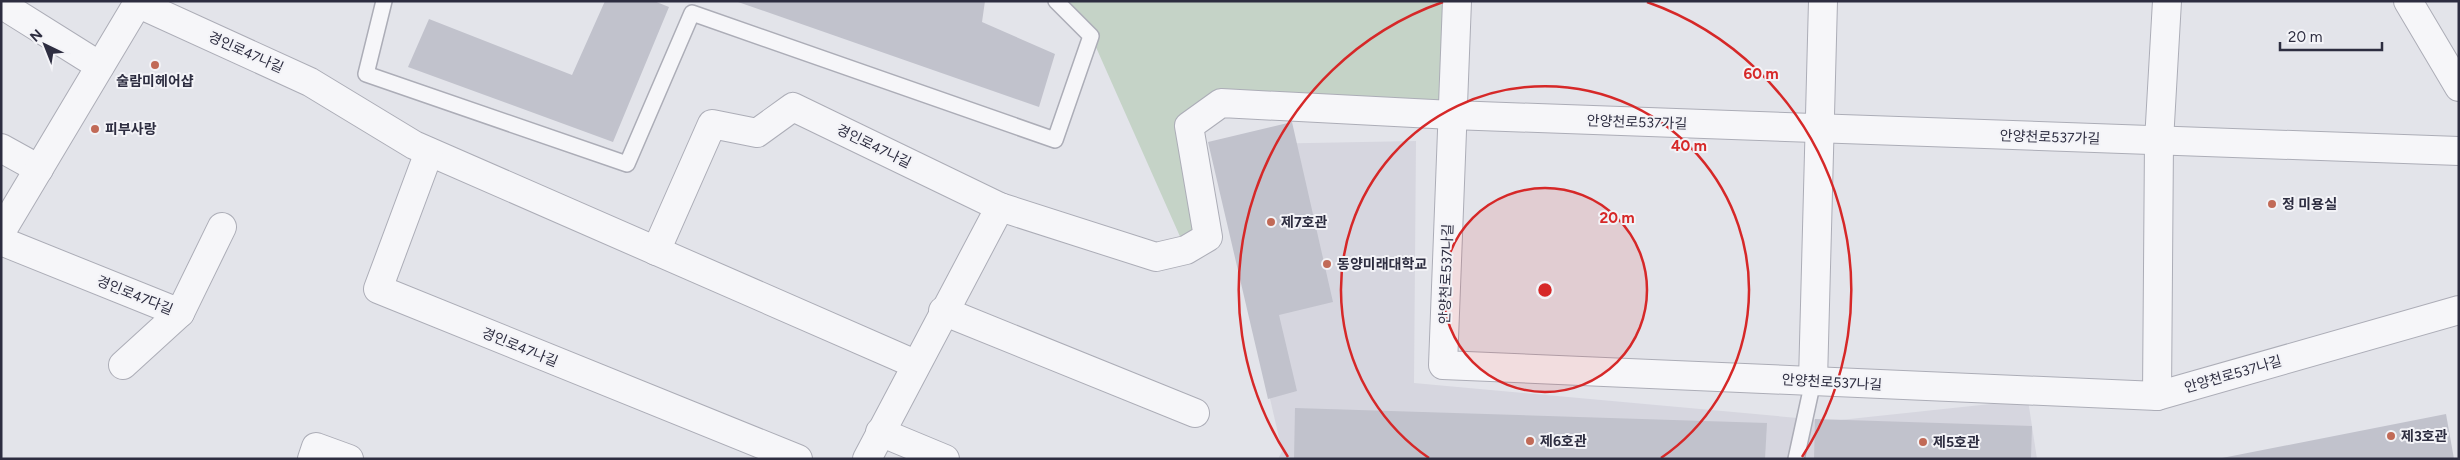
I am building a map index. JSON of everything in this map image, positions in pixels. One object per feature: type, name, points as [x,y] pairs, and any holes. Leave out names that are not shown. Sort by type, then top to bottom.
[{"type":"street","points":[[1452,115],[1457,1]]},
{"type":"street","points":[[1812,381],[1821,128],[1823,1]]},
{"type":"street","points":[[2157,396],[2159,140],[2167,1]]},
{"type":"street","points":[[2408,1],[2459,87]]},
{"type":"street","points":[[1,232],[138,2]]},
{"type":"street","name":"경인로47나길","points":[[138,2],[310,82],[429,152],[915,364]]},
{"type":"street","points":[[1,4],[100,66]]},
{"type":"street","name":"안양천로537가길","points":[[1186,250],[1208,237],[1189,126],[1221,103],[1452,115],[2459,151]]},
{"type":"street","name":"경인로47나길","points":[[656,251],[712,124],[757,133],[793,107],[1000,207],[1156,257],[1186,250]]},
{"type":"street","name":"안양천로537나길","points":[[1452,115],[1443,365],[2157,396],[2459,310]]},
{"type":"street","points":[[1,148],[39,168]]},
{"type":"street","name":"경인로47나길","points":[[429,152],[378,289],[798,459]]},
{"type":"street","points":[[867,459],[915,364],[1000,207]]},
{"type":"street","name":"경인로47다길","points":[[1,241],[180,313],[222,227]]},
{"type":"street","points":[[943,312],[1195,413]]},
{"type":"street","points":[[123,365],[180,313]]},
{"type":"street","points":[[880,432],[945,459]]},
{"type":"street","points":[[312,459],[316,447],[349,459]]},
{"type":"lane","points":[[384,1],[366,74],[627,164],[692,13],[1055,140],[1091,36],[1056,1]]},
{"type":"lane","points":[[1796,459],[1812,381]]},
{"type":"shaded area","name":"동양미래대학교","points":[[1416,141],[1414,383],[1831,421],[2028,400],[2037,459],[1278,459],[1282,451],[1212,145]]},
{"type":"green space","points":[[1056,1],[1457,1],[1452,115],[1221,103],[1189,126],[1208,237],[1186,250],[1091,36]]},
{"type":"building","points":[[605,1],[654,1],[669,7],[613,142],[408,67],[429,19],[572,75]]},
{"type":"building","points":[[985,1],[982,22],[1055,54],[1039,107],[738,2]]},
{"type":"building","name":"제7호관","points":[[1292,122],[1333,302],[1279,315],[1297,391],[1268,399],[1208,142]]},
{"type":"building","name":"제6호관","points":[[1295,408],[1767,423],[1765,459],[1294,459]]},
{"type":"building","name":"제3호관","points":[[2446,414],[2454,459],[2222,459],[2222,458]]},
{"type":"building","name":"제5호관","points":[[1815,419],[2032,426],[2031,459],[1814,459]]},
{"type":"place","name":"술람미헤어샵","points":[[155,65]]},
{"type":"place","name":"피부사랑","points":[[95,129]]},
{"type":"place","name":"정 미용실","points":[[2272,204]]},
{"type":"place","name":"제7호관","points":[[1271,222]]},
{"type":"place","name":"동양미래대학교","points":[[1327,264]]},
{"type":"place","name":"제3호관","points":[[2391,436]]},
{"type":"place","name":"제6호관","points":[[1530,441]]},
{"type":"place","name":"제5호관","points":[[1923,442]]}]
